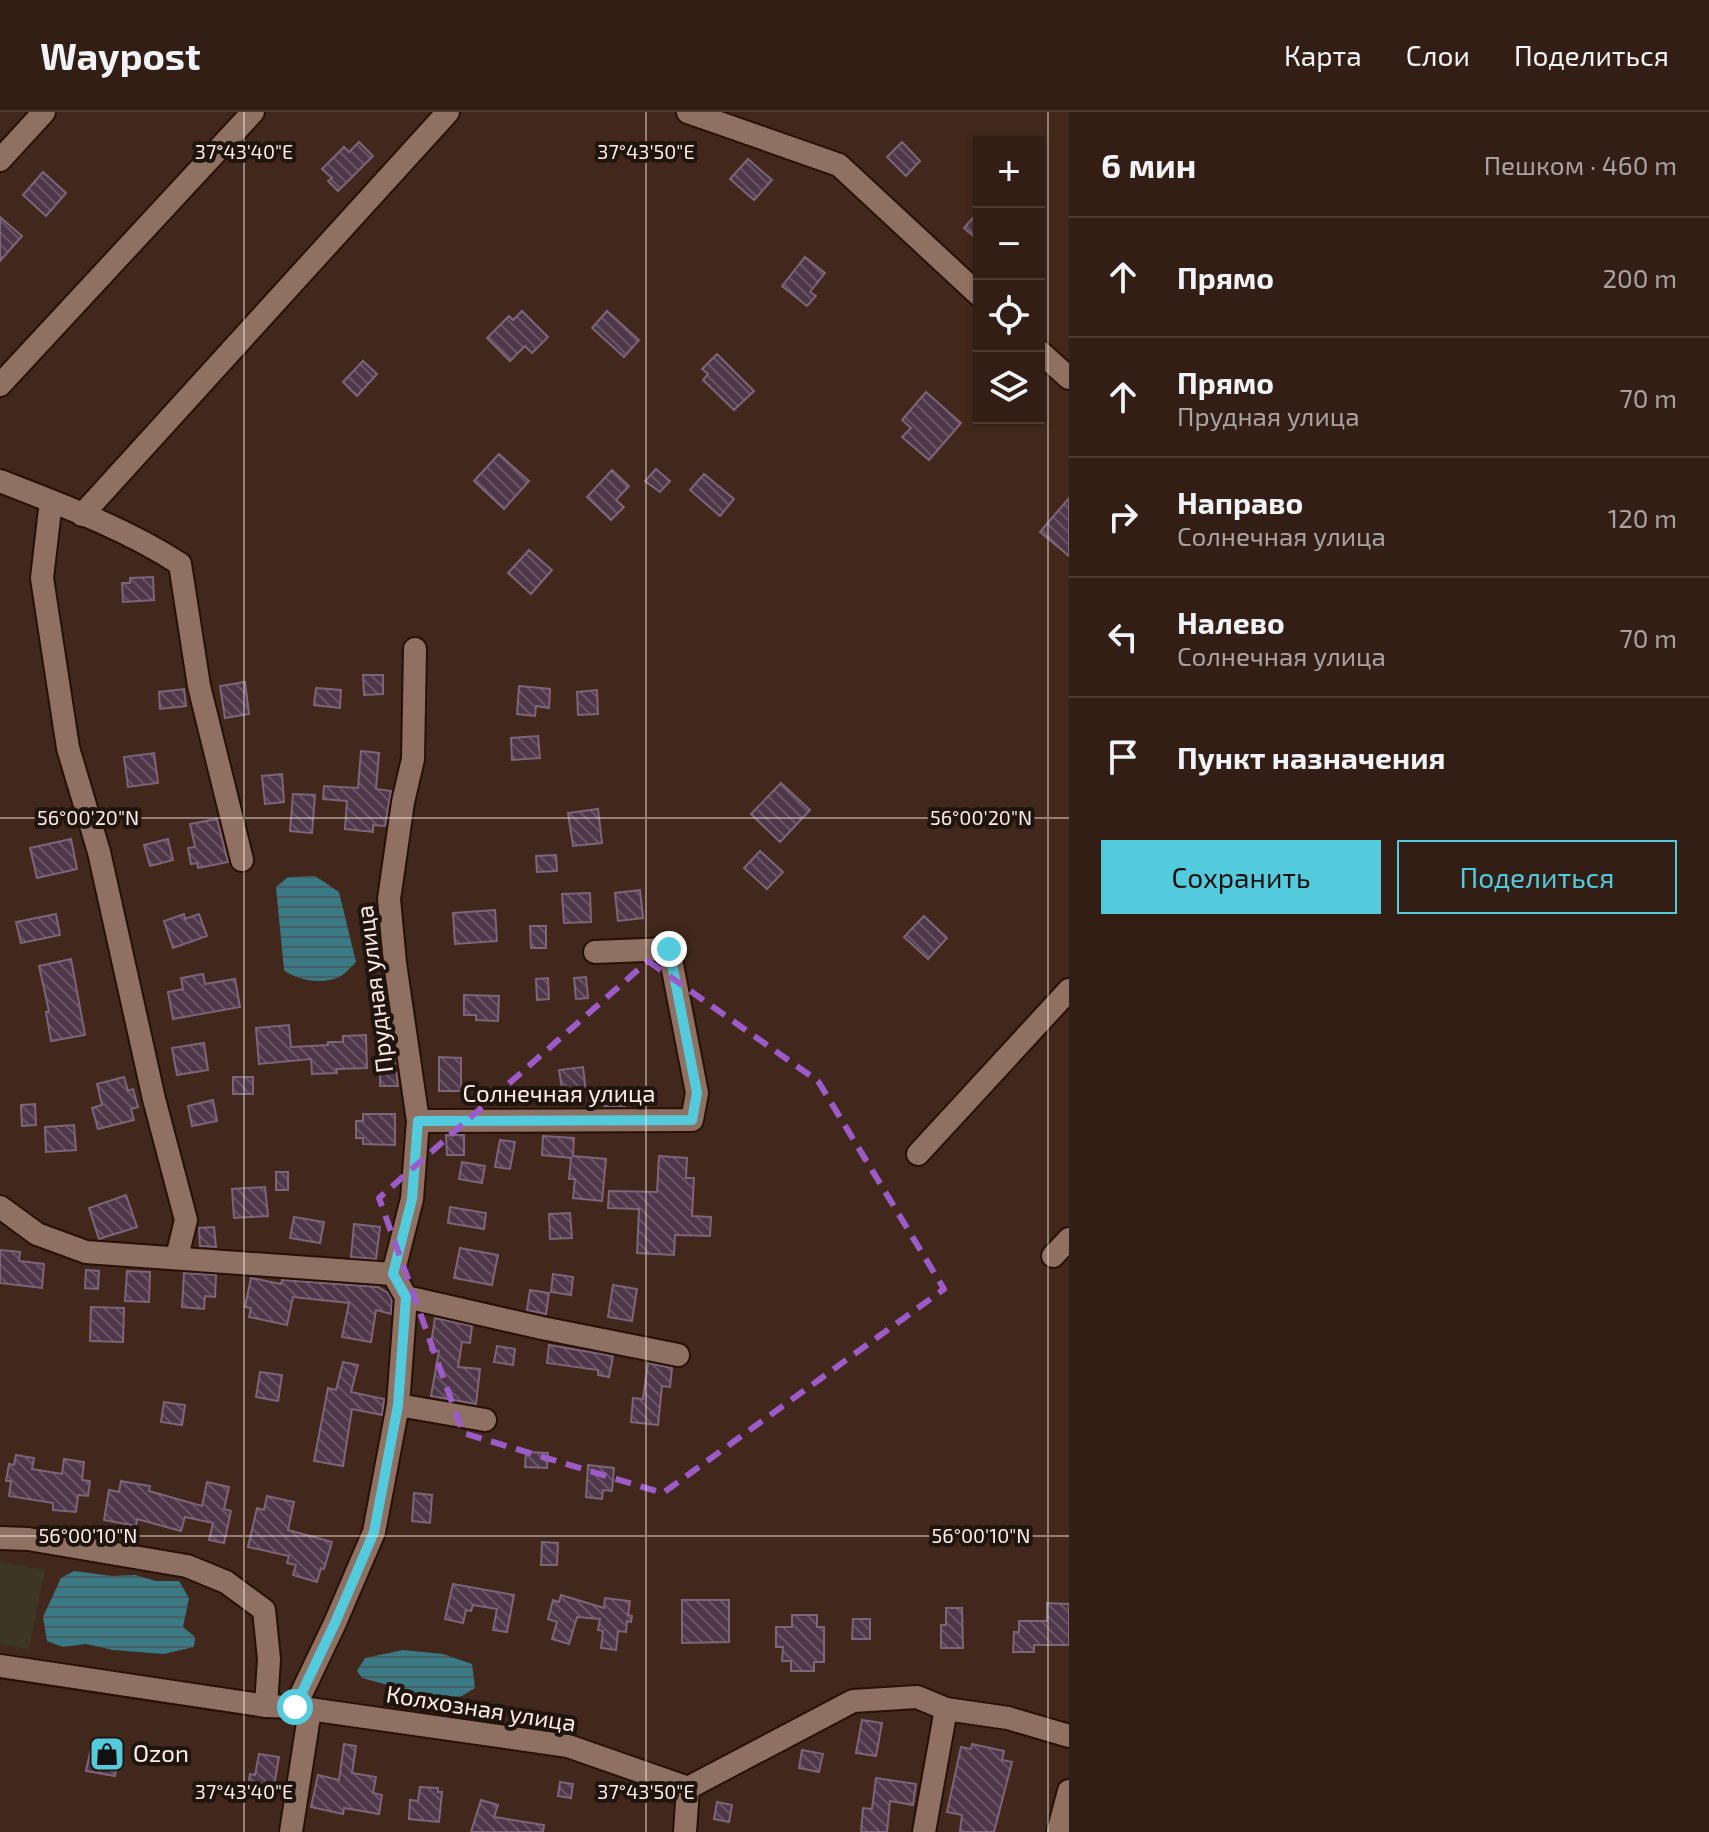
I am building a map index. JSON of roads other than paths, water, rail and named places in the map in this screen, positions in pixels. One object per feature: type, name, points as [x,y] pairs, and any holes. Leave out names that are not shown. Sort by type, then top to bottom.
[{"type":"street","points":[[0,160],[44,112]]},
{"type":"street","points":[[0,385],[253,112]]},
{"type":"street","points":[[82,515],[448,112]]},
{"type":"street","points":[[688,112],[839,165],[973,289]]},
{"type":"street","points":[[1040,352],[1069,378]]},
{"type":"street","points":[[0,481],[82,515],[162,552],[180,564],[199,686],[242,860]]},
{"type":"street","points":[[51,501],[42,578],[68,748],[99,852],[154,1099],[186,1220],[177,1257]]},
{"type":"street","name":"Прудная улица","points":[[393,1274],[412,1199],[418,1121],[389,899],[413,759],[415,649]]},
{"type":"street","name":"Солнечная улица","points":[[418,1121],[692,1120],[697,1093],[669,949],[595,952]]},
{"type":"street","points":[[918,1154],[1069,990]]},
{"type":"street","points":[[0,1207],[37,1234],[86,1252],[393,1274],[406,1297],[398,1405],[374,1532],[302,1708],[291,1832]]},
{"type":"street","points":[[1053,1256],[1069,1239]]},
{"type":"street","points":[[406,1297],[678,1355]]},
{"type":"street","points":[[398,1405],[485,1420]]},
{"type":"street","points":[[0,1538],[28,1539],[187,1566],[226,1582],[264,1610],[269,1659],[266,1706]]},
{"type":"street","name":"Колхозная улица","points":[[0,1666],[266,1706],[302,1708],[568,1746],[688,1788]]},
{"type":"street","points":[[685,1832],[688,1788],[853,1701],[917,1697],[946,1709],[1008,1718],[1069,1736]]},
{"type":"street","points":[[924,1832],[946,1709]]},
{"type":"street","points":[[1058,1832],[1069,1791]]},
{"type":"water","points":[[315,876],[339,892],[356,962],[341,976],[319,981],[304,979],[284,970],[276,887],[288,877]]},
{"type":"water","points":[[74,1571],[179,1581],[189,1598],[183,1627],[195,1637],[194,1647],[164,1654],[113,1650],[86,1644],[63,1647],[47,1641],[43,1617],[61,1578]]},
{"type":"water","points":[[403,1650],[443,1654],[472,1664],[475,1688],[460,1697],[417,1693],[362,1678],[357,1671],[365,1658]]},
{"type":"place","name":"Ozon","points":[[107,1754]]}]
